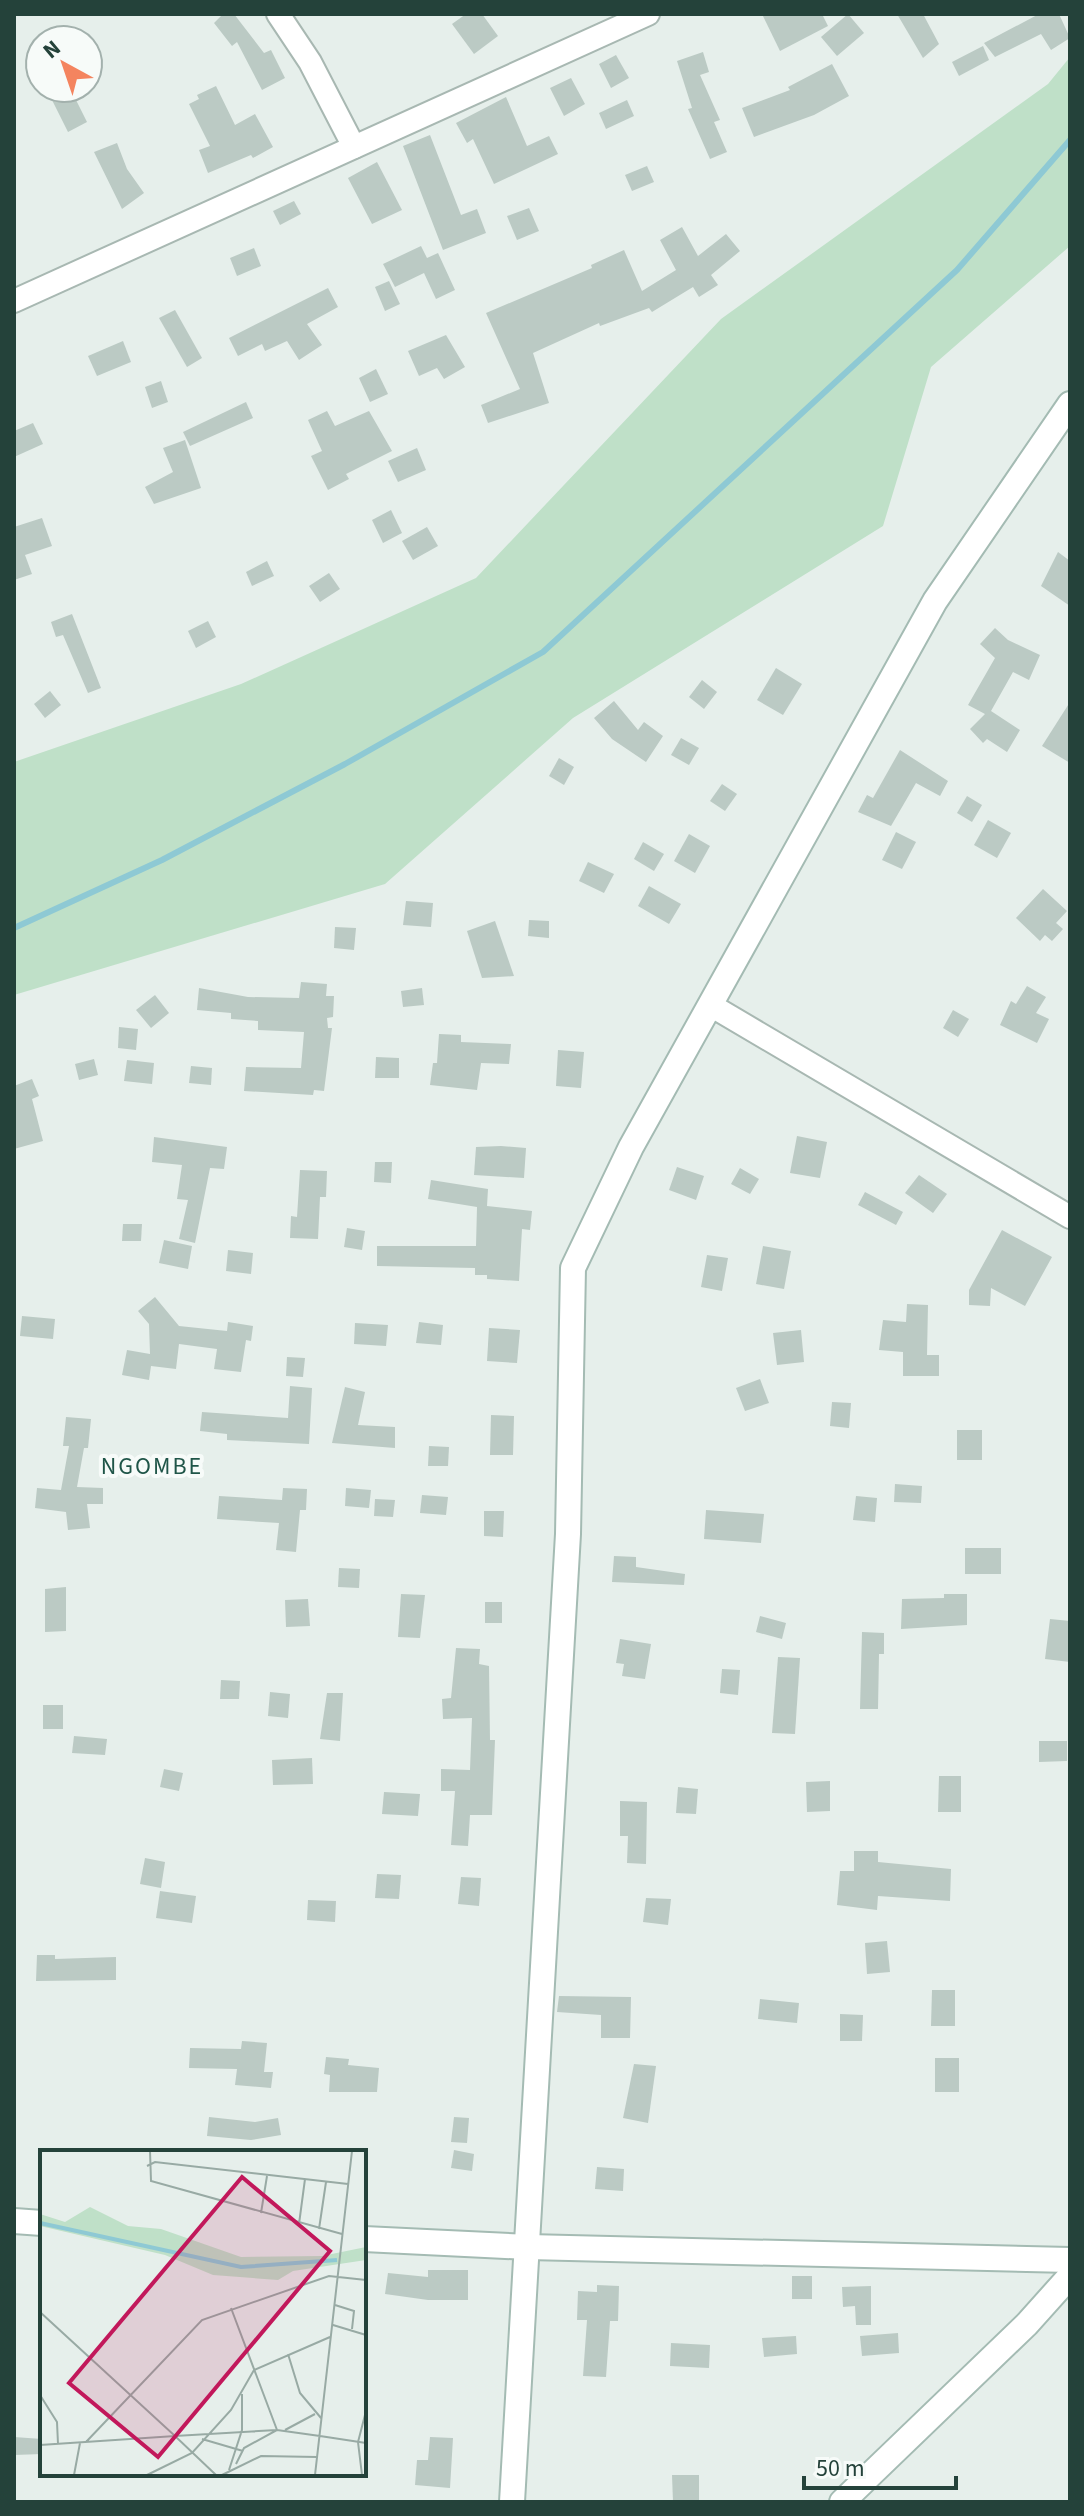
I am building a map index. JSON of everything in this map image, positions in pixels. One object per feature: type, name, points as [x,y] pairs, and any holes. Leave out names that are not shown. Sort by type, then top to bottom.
[{"type":"street","points":[[278,14],[310,62],[354,147]]},
{"type":"street","points":[[14,301],[648,14]]},
{"type":"street","points":[[512,2502],[568,1534],[573,1268],[631,1147],[935,601],[1070,404]]},
{"type":"street","points":[[712,1006],[1070,1217]]},
{"type":"street","points":[[14,2221],[40,2223]]},
{"type":"street","points":[[366,2239],[528,2247],[1070,2260]]},
{"type":"street","points":[[842,2502],[1027,2324],[1070,2276]]},
{"type":"green space","points":[[1070,57],[1070,246],[931,367],[883,526],[573,718],[385,884],[14,995],[14,762],[241,684],[476,578],[721,319],[1048,84]]},
{"type":"building","points":[[223,14],[234,14],[264,53],[271,50],[285,78],[262,90],[237,42],[232,46],[214,23]]},
{"type":"building","points":[[466,14],[482,14],[498,36],[474,54],[452,24]]},
{"type":"building","points":[[762,14],[822,14],[828,26],[780,51]]},
{"type":"building","points":[[848,14],[864,33],[837,56],[821,37]]},
{"type":"building","points":[[897,14],[923,14],[939,44],[923,58]]},
{"type":"building","points":[[1039,14],[1059,14],[1070,38],[1051,50],[1041,34],[995,57],[984,43]]},
{"type":"building","points":[[983,46],[989,60],[959,76],[952,62]]},
{"type":"building","points":[[703,52],[709,72],[700,75],[720,120],[714,122],[727,152],[710,159],[688,109],[692,108],[677,61]]},
{"type":"building","points":[[616,55],[629,78],[611,88],[599,64]]},
{"type":"building","points":[[832,64],[849,96],[814,115],[754,137],[742,108],[790,90],[788,87]]},
{"type":"building","points":[[571,78],[585,104],[564,116],[550,88]]},
{"type":"building","points":[[216,86],[235,125],[255,114],[273,147],[253,158],[251,155],[208,173],[199,150],[210,146],[189,104],[199,99],[197,95]]},
{"type":"building","points":[[506,97],[527,146],[549,136],[558,154],[494,184],[473,139],[467,143],[456,123]]},
{"type":"building","points":[[627,100],[634,116],[606,129],[599,113]]},
{"type":"building","points":[[54,104],[78,104],[87,122],[68,132]]},
{"type":"building","points":[[430,135],[461,215],[477,209],[486,233],[443,250],[403,146]]},
{"type":"building","points":[[117,143],[127,169],[144,193],[122,209],[94,152]]},
{"type":"building","points":[[377,162],[402,210],[372,224],[348,178]]},
{"type":"building","points":[[647,166],[654,182],[632,191],[625,175]]},
{"type":"building","points":[[294,201],[301,214],[280,225],[273,211]]},
{"type":"building","points":[[529,208],[539,231],[517,240],[507,216]]},
{"type":"building","points":[[682,227],[698,256],[726,234],[740,251],[711,275],[718,285],[699,297],[693,287],[652,312],[649,308],[600,326],[599,323],[533,353],[549,403],[488,423],[481,405],[520,389],[486,313],[592,268],[591,265],[624,250],[642,291],[676,270],[660,240]]},
{"type":"building","points":[[421,246],[427,258],[438,253],[455,290],[436,299],[424,273],[395,287],[383,264]]},
{"type":"building","points":[[254,248],[261,266],[237,276],[230,258]]},
{"type":"building","points":[[389,281],[400,304],[385,311],[375,287]]},
{"type":"building","points":[[328,288],[338,307],[307,324],[322,345],[299,360],[287,341],[265,351],[262,344],[238,356],[229,338]]},
{"type":"building","points":[[175,310],[202,358],[187,367],[159,318]]},
{"type":"building","points":[[446,335],[465,367],[444,379],[437,368],[419,376],[408,351]]},
{"type":"building","points":[[123,341],[131,362],[97,376],[88,356]]},
{"type":"building","points":[[376,369],[388,394],[370,402],[359,378]]},
{"type":"building","points":[[161,381],[168,402],[152,408],[145,387]]},
{"type":"building","points":[[246,402],[253,418],[190,446],[183,432]]},
{"type":"building","points":[[327,411],[335,426],[369,411],[392,451],[346,474],[349,479],[328,490],[311,456],[322,451],[308,420]]},
{"type":"building","points":[[33,423],[43,444],[14,457],[14,431]]},
{"type":"building","points":[[185,440],[201,488],[154,504],[145,487],[173,472],[163,448]]},
{"type":"building","points":[[417,448],[426,470],[398,482],[388,461]]},
{"type":"building","points":[[391,510],[402,533],[383,543],[372,520]]},
{"type":"building","points":[[42,518],[52,546],[25,555],[32,574],[14,580],[14,527]]},
{"type":"building","points":[[427,527],[438,546],[413,560],[402,541]]},
{"type":"building","points":[[1058,552],[1070,561],[1070,606],[1041,586]]},
{"type":"building","points":[[267,561],[274,576],[252,586],[246,572]]},
{"type":"building","points":[[329,573],[340,589],[320,602],[309,586]]},
{"type":"building","points":[[72,614],[101,688],[88,693],[63,635],[56,637],[51,622]]},
{"type":"building","points":[[208,621],[216,637],[196,648],[188,631]]},
{"type":"building","points":[[995,628],[1008,640],[1040,655],[1029,680],[1013,672],[991,711],[1020,730],[1007,752],[987,739],[983,743],[970,729],[985,714],[968,705],[995,658],[980,644]]},
{"type":"building","points":[[776,668],[802,684],[783,715],[757,700]]},
{"type":"building","points":[[702,680],[717,692],[704,709],[689,697]]},
{"type":"building","points":[[50,691],[61,705],[45,718],[34,704]]},
{"type":"building","points":[[614,701],[638,730],[644,722],[663,736],[646,762],[612,739],[594,718]]},
{"type":"building","points":[[1070,702],[1070,763],[1042,746]]},
{"type":"building","points":[[681,738],[699,748],[689,765],[671,755]]},
{"type":"building","points":[[900,750],[948,781],[940,796],[916,783],[891,826],[858,812],[867,795],[873,798]]},
{"type":"building","points":[[559,758],[574,767],[564,785],[549,776]]},
{"type":"building","points":[[722,784],[737,794],[725,811],[710,801]]},
{"type":"building","points":[[967,796],[982,805],[972,822],[957,813]]},
{"type":"building","points":[[988,820],[1011,833],[997,858],[974,845]]},
{"type":"building","points":[[896,832],[916,842],[902,869],[882,860]]},
{"type":"building","points":[[689,834],[710,846],[695,873],[674,861]]},
{"type":"building","points":[[643,842],[664,854],[654,871],[634,859]]},
{"type":"building","points":[[588,862],[614,874],[604,893],[579,881]]},
{"type":"building","points":[[649,886],[681,904],[669,924],[638,906]]},
{"type":"building","points":[[1043,889],[1067,911],[1056,923],[1063,929],[1052,941],[1045,935],[1040,941],[1016,918]]},
{"type":"building","points":[[406,901],[433,903],[431,927],[403,925]]},
{"type":"building","points":[[529,920],[549,921],[549,938],[528,936]]},
{"type":"building","points":[[495,921],[514,976],[482,978],[467,931]]},
{"type":"building","points":[[335,927],[356,928],[354,950],[334,948]]},
{"type":"building","points":[[301,982],[327,984],[326,996],[334,996],[333,1017],[327,1018],[328,1028],[332,1028],[324,1091],[314,1090],[313,1095],[244,1091],[246,1067],[301,1068],[304,1032],[258,1030],[258,1021],[231,1019],[231,1013],[197,1010],[199,988],[248,997],[299,998]]},
{"type":"building","points":[[1027,986],[1046,997],[1036,1013],[1049,1019],[1037,1043],[1000,1025],[1011,1001],[1016,1004]]},
{"type":"building","points":[[422,988],[424,1005],[403,1007],[401,991]]},
{"type":"building","points":[[155,995],[169,1013],[151,1028],[136,1010]]},
{"type":"building","points":[[953,1010],[969,1019],[958,1037],[943,1028]]},
{"type":"building","points":[[119,1027],[138,1029],[136,1050],[118,1048]]},
{"type":"building","points":[[439,1034],[461,1035],[461,1042],[511,1044],[509,1064],[481,1063],[477,1090],[430,1085],[433,1063],[437,1063]]},
{"type":"building","points":[[558,1050],[584,1052],[581,1088],[556,1086]]},
{"type":"building","points":[[376,1057],[399,1058],[399,1078],[375,1078]]},
{"type":"building","points":[[94,1059],[98,1075],[79,1080],[75,1064]]},
{"type":"building","points":[[127,1060],[154,1063],[152,1084],[124,1081]]},
{"type":"building","points":[[191,1066],[212,1068],[211,1085],[189,1083]]},
{"type":"building","points":[[32,1079],[39,1096],[32,1099],[43,1141],[14,1149],[14,1086]]},
{"type":"building","points":[[797,1136],[827,1142],[820,1178],[790,1173]]},
{"type":"building","points":[[154,1137],[227,1147],[224,1169],[210,1168],[195,1243],[179,1239],[188,1200],[177,1199],[182,1165],[152,1162]]},
{"type":"building","points":[[476,1147],[526,1148],[524,1178],[474,1175]]},
{"type":"building","points":[[375,1162],[392,1162],[391,1183],[374,1182]]},
{"type":"building","points":[[677,1167],[704,1176],[696,1200],[669,1190]]},
{"type":"building","points":[[740,1168],[759,1179],[750,1194],[731,1184]]},
{"type":"building","points":[[300,1170],[327,1171],[326,1197],[320,1197],[318,1239],[290,1238],[291,1216],[297,1217]]},
{"type":"building","points":[[919,1175],[947,1194],[933,1213],[905,1193]]},
{"type":"building","points":[[431,1180],[488,1189],[487,1206],[532,1211],[530,1230],[522,1229],[519,1281],[487,1279],[487,1275],[475,1275],[475,1268],[377,1266],[377,1246],[476,1246],[477,1207],[428,1199]]},
{"type":"building","points":[[865,1192],[903,1212],[896,1225],[858,1205]]},
{"type":"building","points":[[123,1224],[142,1224],[141,1241],[122,1241]]},
{"type":"building","points":[[347,1228],[365,1231],[362,1250],[344,1247]]},
{"type":"building","points":[[1002,1230],[1052,1257],[1025,1306],[991,1288],[990,1306],[969,1305],[969,1290]]},
{"type":"building","points":[[164,1240],[192,1246],[188,1269],[159,1263]]},
{"type":"building","points":[[763,1246],[791,1251],[784,1289],[756,1284]]},
{"type":"building","points":[[228,1250],[253,1253],[251,1274],[226,1271]]},
{"type":"building","points":[[707,1255],[728,1258],[722,1291],[701,1287]]},
{"type":"building","points":[[155,1297],[179,1326],[227,1331],[228,1322],[253,1326],[251,1341],[246,1340],[241,1372],[214,1369],[217,1349],[179,1344],[176,1369],[151,1366],[149,1380],[122,1375],[127,1350],[150,1354],[149,1324],[138,1311]]},
{"type":"building","points":[[907,1304],[928,1305],[927,1355],[939,1355],[939,1376],[903,1376],[903,1352],[879,1350],[883,1320],[906,1322]]},
{"type":"building","points":[[22,1316],[55,1319],[53,1339],[20,1336]]},
{"type":"building","points":[[419,1322],[443,1325],[441,1345],[416,1343]]},
{"type":"building","points":[[355,1323],[388,1325],[386,1346],[354,1344]]},
{"type":"building","points":[[489,1328],[520,1330],[517,1363],[487,1361]]},
{"type":"building","points":[[801,1330],[804,1362],[777,1365],[773,1333]]},
{"type":"building","points":[[287,1357],[305,1358],[303,1377],[286,1376]]},
{"type":"building","points":[[760,1379],[769,1403],[745,1411],[736,1388]]},
{"type":"building","points":[[290,1386],[312,1388],[309,1444],[227,1440],[227,1434],[200,1431],[202,1412],[288,1418]]},
{"type":"building","points":[[345,1387],[365,1392],[358,1425],[395,1427],[395,1448],[332,1443]]},
{"type":"building","points":[[832,1402],[851,1403],[849,1428],[830,1426]]},
{"type":"building","points":[[491,1415],[514,1416],[513,1455],[490,1455]]},
{"type":"building","points":[[66,1417],[91,1419],[88,1448],[84,1448],[77,1487],[103,1488],[103,1504],[87,1504],[90,1528],[68,1530],[66,1512],[35,1508],[37,1488],[61,1490],[69,1446],[63,1446]]},
{"type":"building","points":[[957,1430],[982,1430],[982,1460],[957,1460]]},
{"type":"building","points":[[429,1446],[449,1447],[448,1466],[428,1466]]},
{"type":"building","points":[[895,1484],[922,1486],[921,1503],[894,1502]]},
{"type":"building","points":[[283,1488],[307,1489],[306,1510],[300,1510],[296,1552],[276,1550],[279,1523],[217,1519],[219,1496],[282,1500]]},
{"type":"building","points":[[346,1488],[371,1490],[369,1508],[345,1506]]},
{"type":"building","points":[[422,1495],[448,1497],[446,1515],[420,1513]]},
{"type":"building","points":[[856,1496],[877,1498],[875,1522],[853,1520]]},
{"type":"building","points":[[375,1499],[395,1500],[393,1517],[374,1516]]},
{"type":"building","points":[[706,1510],[764,1514],[761,1543],[704,1539]]},
{"type":"building","points":[[484,1511],[504,1511],[503,1537],[484,1536]]},
{"type":"building","points":[[965,1548],[1001,1548],[1001,1574],[965,1574]]},
{"type":"building","points":[[614,1556],[636,1557],[636,1567],[685,1574],[684,1585],[612,1582]]},
{"type":"building","points":[[339,1568],[360,1569],[359,1588],[338,1587]]},
{"type":"building","points":[[66,1587],[66,1631],[45,1632],[45,1589]]},
{"type":"building","points":[[401,1594],[425,1595],[420,1638],[398,1637]]},
{"type":"building","points":[[944,1594],[967,1594],[967,1625],[901,1629],[902,1599],[944,1598]]},
{"type":"building","points":[[308,1599],[310,1626],[286,1627],[285,1600]]},
{"type":"building","points":[[485,1602],[502,1602],[502,1623],[485,1623]]},
{"type":"building","points":[[760,1616],[786,1623],[782,1639],[756,1632]]},
{"type":"building","points":[[1050,1619],[1070,1621],[1070,1662],[1045,1659]]},
{"type":"building","points":[[862,1632],[884,1633],[884,1654],[879,1654],[878,1709],[860,1709]]},
{"type":"building","points":[[620,1639],[651,1644],[645,1679],[622,1676],[624,1664],[616,1663]]},
{"type":"building","points":[[456,1648],[480,1649],[479,1664],[489,1666],[490,1740],[495,1740],[492,1815],[470,1815],[468,1846],[451,1845],[455,1791],[441,1791],[441,1769],[470,1770],[472,1718],[443,1719],[442,1699],[451,1698]]},
{"type":"building","points":[[778,1657],[800,1658],[795,1734],[772,1733]]},
{"type":"building","points":[[722,1669],[740,1670],[738,1695],[720,1693]]},
{"type":"building","points":[[221,1680],[240,1681],[239,1699],[220,1699]]},
{"type":"building","points":[[270,1692],[290,1694],[288,1718],[268,1716]]},
{"type":"building","points":[[327,1693],[343,1693],[340,1741],[320,1739]]},
{"type":"building","points":[[43,1705],[63,1705],[63,1729],[43,1729]]},
{"type":"building","points":[[74,1736],[107,1739],[105,1755],[72,1753]]},
{"type":"building","points":[[1039,1741],[1067,1741],[1067,1761],[1039,1762]]},
{"type":"building","points":[[312,1758],[313,1784],[273,1785],[272,1760]]},
{"type":"building","points":[[164,1769],[183,1773],[179,1791],[160,1787]]},
{"type":"building","points":[[939,1776],[961,1776],[961,1812],[938,1812]]},
{"type":"building","points":[[830,1781],[830,1811],[807,1812],[806,1782]]},
{"type":"building","points":[[678,1787],[698,1789],[696,1814],[676,1813]]},
{"type":"building","points":[[384,1792],[420,1794],[418,1816],[382,1814]]},
{"type":"building","points":[[620,1801],[647,1802],[646,1864],[627,1863],[628,1836],[620,1836]]},
{"type":"building","points":[[854,1851],[878,1851],[878,1862],[951,1869],[950,1901],[878,1896],[877,1910],[837,1905],[840,1871],[854,1871]]},
{"type":"building","points":[[145,1858],[165,1862],[161,1888],[140,1884]]},
{"type":"building","points":[[377,1874],[401,1875],[399,1899],[375,1898]]},
{"type":"building","points":[[461,1877],[481,1878],[479,1906],[458,1904]]},
{"type":"building","points":[[160,1891],[196,1896],[192,1923],[156,1918]]},
{"type":"building","points":[[646,1898],[671,1899],[668,1925],[643,1922]]},
{"type":"building","points":[[308,1900],[336,1901],[335,1922],[307,1920]]},
{"type":"building","points":[[887,1941],[890,1972],[867,1974],[865,1943]]},
{"type":"building","points":[[37,1955],[55,1955],[55,1959],[116,1957],[116,1980],[36,1981]]},
{"type":"building","points":[[932,1990],[955,1990],[955,2026],[931,2026]]},
{"type":"building","points":[[559,1996],[631,1997],[630,2038],[601,2038],[601,2015],[557,2012]]},
{"type":"building","points":[[760,1999],[799,2003],[797,2023],[758,2019]]},
{"type":"building","points":[[840,2014],[863,2015],[862,2041],[840,2041]]},
{"type":"building","points":[[242,2041],[267,2043],[264,2072],[273,2072],[271,2088],[235,2085],[237,2069],[189,2068],[190,2048],[241,2049]]},
{"type":"building","points":[[326,2057],[349,2059],[348,2065],[379,2068],[377,2092],[329,2092],[330,2075],[324,2074]]},
{"type":"building","points":[[935,2058],[959,2058],[959,2092],[935,2092]]},
{"type":"building","points":[[634,2064],[656,2066],[648,2123],[623,2118]]},
{"type":"building","points":[[209,2117],[255,2122],[278,2118],[281,2135],[251,2140],[207,2136]]},
{"type":"building","points":[[454,2117],[469,2118],[467,2143],[451,2142]]},
{"type":"building","points":[[454,2150],[474,2154],[472,2171],[451,2168]]},
{"type":"building","points":[[597,2167],[624,2169],[623,2191],[595,2189]]},
{"type":"building","points":[[428,2270],[468,2270],[468,2300],[428,2300],[385,2294],[388,2273],[428,2277]]},
{"type":"building","points":[[792,2276],[812,2276],[812,2299],[792,2299]]},
{"type":"building","points":[[597,2285],[619,2286],[618,2321],[610,2321],[606,2377],[583,2376],[587,2320],[577,2320],[578,2291],[597,2292]]},
{"type":"building","points":[[871,2286],[871,2325],[856,2325],[855,2306],[843,2307],[842,2287]]},
{"type":"building","points":[[898,2333],[899,2353],[862,2356],[860,2336]]},
{"type":"building","points":[[796,2336],[797,2354],[764,2357],[762,2338]]},
{"type":"building","points":[[671,2343],[710,2345],[709,2368],[670,2366]]},
{"type":"building","points":[[14,2437],[40,2439],[40,2454],[14,2455]]},
{"type":"building","points":[[430,2437],[453,2438],[450,2488],[415,2485],[417,2460],[428,2460]]},
{"type":"building","points":[[672,2475],[699,2475],[699,2502],[673,2502]]},
{"type":"waterway","points":[[14,928],[162,860],[345,764],[543,652],[957,270],[1070,140]]},
{"type":"district","name":"NGOMBE","points":[[152,1466]]}]
